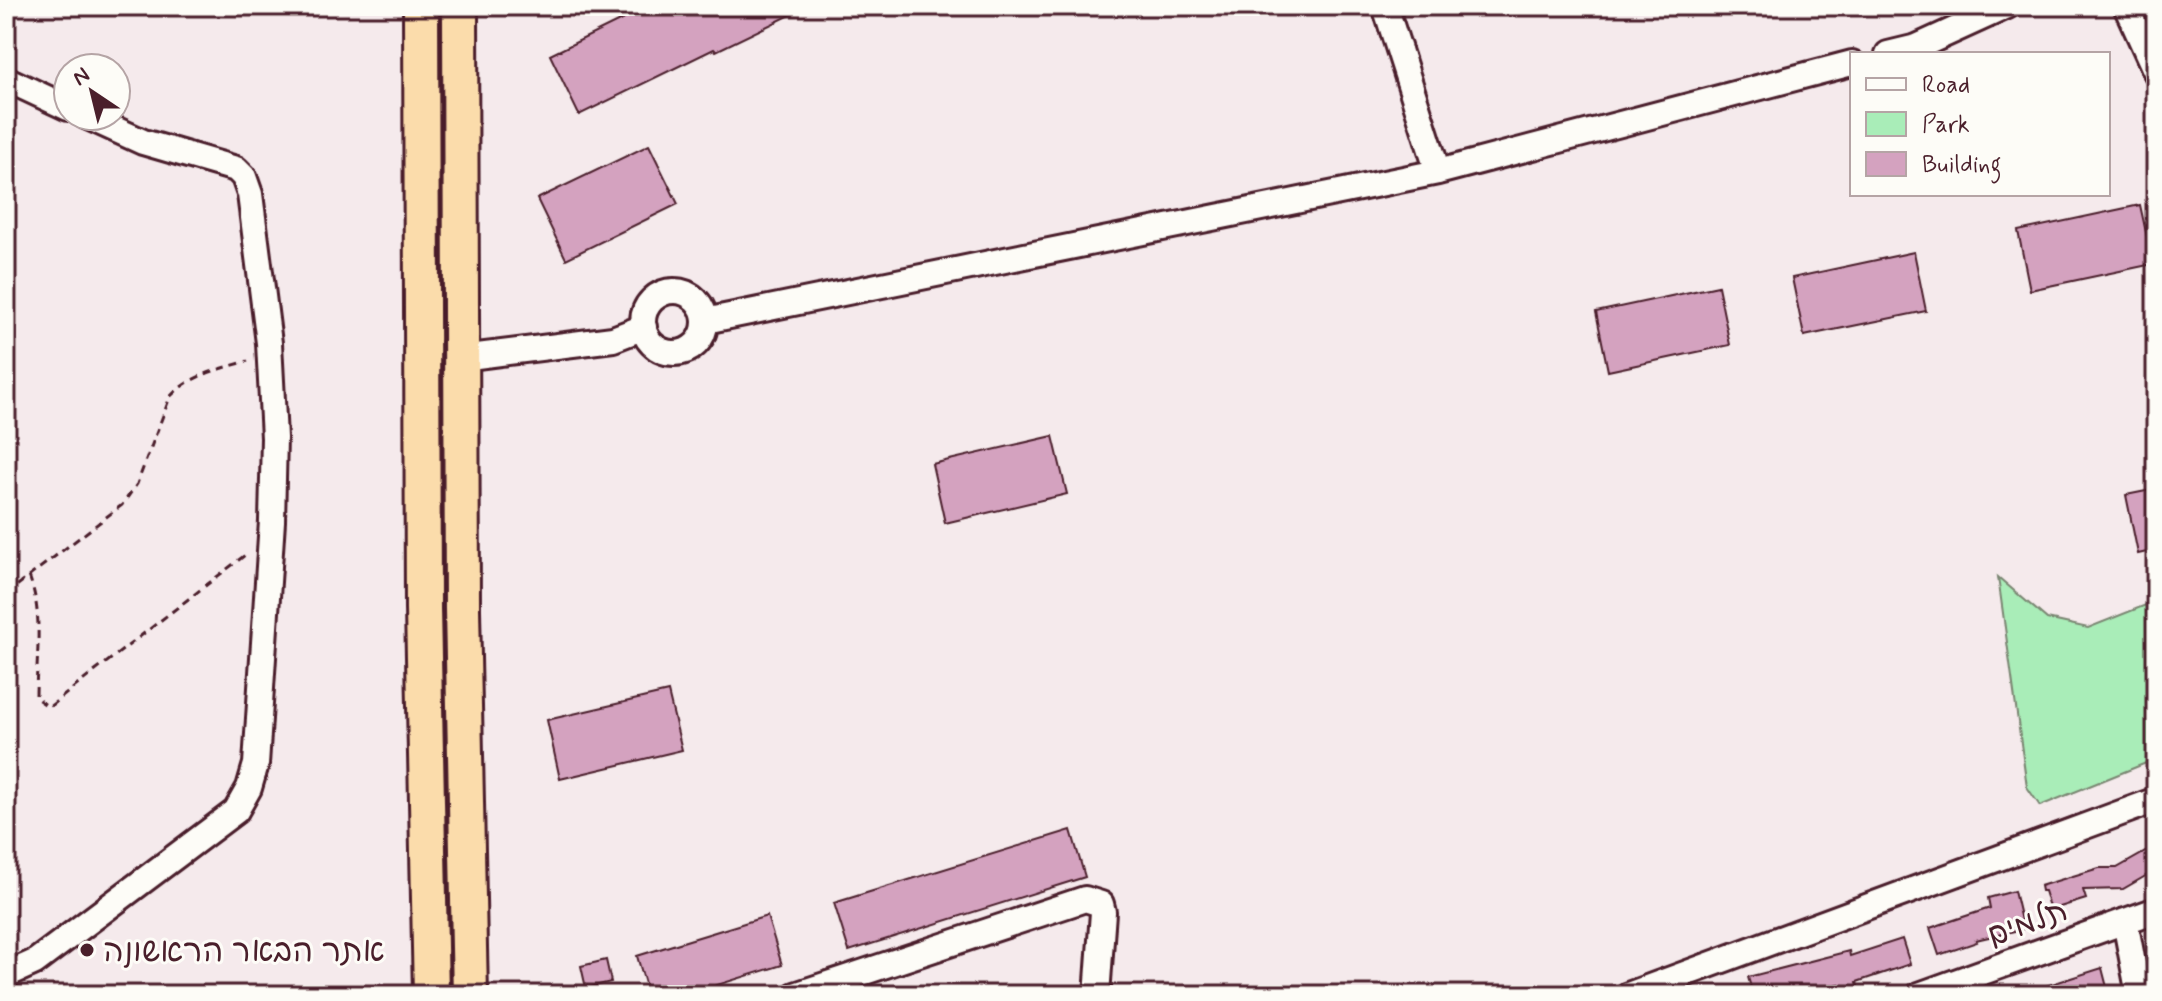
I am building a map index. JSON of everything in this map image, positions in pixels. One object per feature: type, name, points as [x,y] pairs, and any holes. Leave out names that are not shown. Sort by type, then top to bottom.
[{"type":"highway","points":[[421,6],[423,609],[431,995]]},
{"type":"highway","points":[[460,6],[462,609],[470,995]]},
{"type":"street","points":[[1385,6],[1438,172]]},
{"type":"street","points":[[1896,52],[1917,47],[2007,6]]},
{"type":"street","points":[[2126,6],[2156,72]]},
{"type":"street","points":[[705,321],[1438,172],[1850,64]]},
{"type":"street","points":[[6,79],[52,101]]},
{"type":"street","points":[[6,975],[35,962],[236,811],[249,788],[256,764],[274,438],[270,355],[250,194],[244,177],[236,169],[143,142],[121,132]]},
{"type":"street","points":[[671,291],[691,296],[698,302],[705,321],[699,340],[683,352],[662,351],[647,337],[644,327],[647,308],[653,300],[671,291]]},
{"type":"street","points":[[461,358],[613,339],[644,327]]},
{"type":"street","points":[[1628,995],[2156,800]]},
{"type":"street","points":[[795,995],[1085,899],[1101,904],[1103,912],[1097,995]]},
{"type":"street","name":"תלמים","points":[[1919,995],[2156,910]]},
{"type":"street","points":[[2125,921],[2139,995]]},
{"type":"path","points":[[6,594],[122,505],[137,484],[170,397],[179,387],[211,371],[270,355]]},
{"type":"path","points":[[29,576],[35,592],[39,652],[36,698],[49,707],[271,534]]},
{"type":"green space","points":[[1998,577],[2047,619],[2088,628],[2156,601],[2156,759],[2040,806],[2027,787]]},
{"type":"building","points":[[650,6],[809,6],[579,115],[550,55]]},
{"type":"building","points":[[649,145],[678,204],[566,259],[537,199]]},
{"type":"building","points":[[2140,205],[2153,264],[2030,290],[2018,231]]},
{"type":"building","points":[[1914,252],[1926,311],[1804,336],[1792,278]]},
{"type":"building","points":[[1718,286],[1730,345],[1608,371],[1596,312]]},
{"type":"building","points":[[1053,436],[1067,494],[945,523],[932,464]]},
{"type":"building","points":[[2156,489],[2156,550],[2138,554],[2126,495]]},
{"type":"building","points":[[668,692],[682,750],[560,779],[547,720]]},
{"type":"building","points":[[1071,830],[1085,877],[849,951],[834,903]]},
{"type":"building","points":[[2156,846],[2156,870],[2123,889],[2083,890],[2086,899],[2050,910],[2040,886],[2099,868],[2117,868]]},
{"type":"building","points":[[2014,891],[2023,929],[1976,940],[1939,955],[1930,928],[1990,908],[1988,898]]},
{"type":"building","points":[[767,916],[782,965],[685,995],[663,995],[662,990],[648,994],[637,956]]},
{"type":"building","points":[[1902,939],[1910,964],[1857,982],[1859,990],[1842,995],[1839,984],[1798,995],[1753,995],[1748,977],[1849,951],[1850,956]]},
{"type":"building","points":[[606,960],[611,982],[586,988],[581,966]]},
{"type":"building","points":[[2102,968],[2109,995],[2030,995],[2030,991]]},
{"type":"place","name":"אתר הבאר הראשונה","points":[[87,950]]}]
